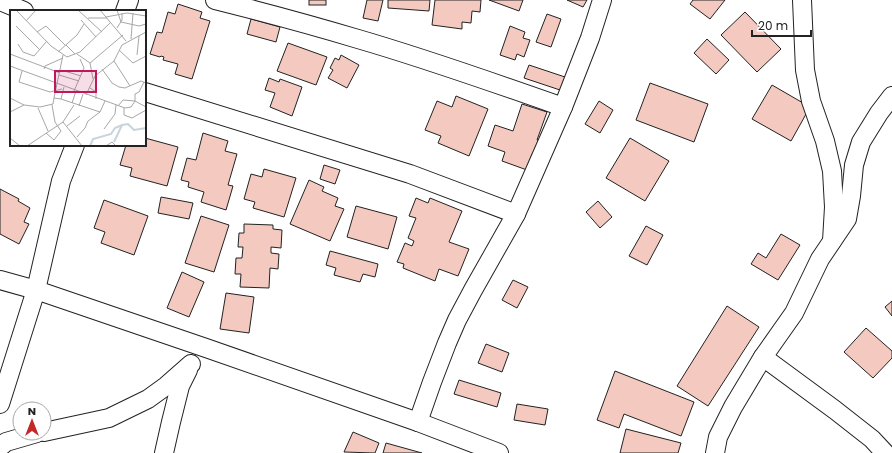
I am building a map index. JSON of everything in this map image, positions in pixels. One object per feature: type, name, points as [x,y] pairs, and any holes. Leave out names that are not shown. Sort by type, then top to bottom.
[{"type":"street","points":[[125,10],[129,0]]},
{"type":"street","points":[[215,0],[359,39],[449,67],[563,108]]},
{"type":"street","points":[[418,422],[457,320],[516,214],[563,108],[590,38],[602,0]]},
{"type":"street","points":[[802,0],[805,70],[811,101],[825,141],[832,171],[834,207],[832,242]]},
{"type":"street","points":[[0,1],[22,10]]},
{"type":"street","points":[[146,92],[410,174],[516,214]]},
{"type":"street","points":[[715,453],[718,437],[733,407],[763,357],[794,313],[820,258],[847,219],[854,164],[861,142],[878,113],[892,96]]},
{"type":"street","points":[[0,404],[36,290],[61,181],[75,146]]},
{"type":"street","points":[[0,280],[36,290],[418,422],[460,446],[499,453]]},
{"type":"street","points":[[52,430],[109,418],[148,398],[166,386],[191,364],[206,348]]},
{"type":"street","points":[[763,357],[872,439],[885,453]]},
{"type":"street","points":[[164,453],[180,386],[191,364]]},
{"type":"street","points":[[0,447],[6,442],[12,440]]},
{"type":"building","points":[[309,0],[326,0],[326,5],[309,5]]},
{"type":"building","points":[[367,0],[383,0],[378,21],[363,18]]},
{"type":"building","points":[[388,0],[430,0],[429,11],[388,8]]},
{"type":"building","points":[[435,0],[481,0],[480,12],[472,11],[471,23],[462,22],[462,29],[432,25]]},
{"type":"building","points":[[489,0],[523,0],[519,11]]},
{"type":"building","points":[[567,0],[587,0],[583,7]]},
{"type":"building","points":[[693,0],[725,0],[710,19],[690,4]]},
{"type":"building","points":[[178,4],[202,12],[200,18],[210,21],[192,79],[175,74],[178,64],[163,60],[164,57],[150,54],[157,32],[162,33],[168,12],[175,14]]},
{"type":"building","points":[[745,12],[781,49],[757,72],[721,35]]},
{"type":"building","points":[[547,14],[561,19],[551,47],[536,42]]},
{"type":"building","points":[[251,19],[280,27],[276,42],[247,34]]},
{"type":"building","points":[[510,26],[525,32],[523,38],[530,40],[524,57],[517,54],[515,60],[500,55]]},
{"type":"building","points":[[707,39],[729,60],[716,74],[694,53]]},
{"type":"building","points":[[288,43],[327,57],[316,85],[277,71]]},
{"type":"building","points":[[341,55],[359,65],[347,88],[328,78],[333,70],[330,68],[335,58],[339,60]]},
{"type":"building","points":[[529,65],[568,78],[563,91],[524,78]]},
{"type":"building","points":[[269,78],[279,82],[280,79],[302,87],[292,116],[270,107],[275,93],[265,90]]},
{"type":"building","points":[[650,83],[708,104],[694,142],[636,120]]},
{"type":"building","points":[[772,85],[810,107],[791,141],[752,119]]},
{"type":"building","points":[[456,96],[488,109],[469,156],[438,143],[441,136],[425,130],[437,101],[452,107]]},
{"type":"building","points":[[599,101],[613,110],[600,133],[585,124]]},
{"type":"building","points":[[522,104],[547,112],[537,140],[543,142],[538,157],[532,154],[527,170],[502,161],[505,152],[488,146],[495,125],[513,131]]},
{"type":"building","points":[[203,133],[228,141],[225,151],[237,154],[228,185],[233,186],[226,210],[201,202],[204,192],[188,187],[189,182],[181,180],[187,158],[196,160]]},
{"type":"building","points":[[146,138],[178,147],[167,186],[130,176],[132,168],[120,165],[126,146],[146,146]]},
{"type":"building","points":[[630,138],[669,161],[645,201],[606,178]]},
{"type":"building","points":[[324,165],[340,170],[335,184],[320,179]]},
{"type":"building","points":[[264,169],[296,178],[284,217],[253,208],[255,202],[244,199],[251,174],[262,177]]},
{"type":"building","points":[[309,180],[324,187],[322,191],[338,198],[335,206],[344,209],[330,241],[290,224]]},
{"type":"building","points":[[0,189],[19,199],[18,201],[30,208],[24,222],[29,224],[19,244],[0,234]]},
{"type":"building","points":[[161,197],[193,203],[189,219],[158,213]]},
{"type":"building","points":[[416,198],[428,203],[430,198],[462,211],[449,242],[469,249],[458,276],[439,269],[435,281],[403,268],[404,264],[397,262],[405,243],[412,246],[414,241],[408,238],[416,218],[409,216]]},
{"type":"building","points":[[104,200],[148,216],[134,255],[101,243],[105,232],[94,228]]},
{"type":"building","points":[[598,201],[612,217],[600,228],[586,212]]},
{"type":"building","points":[[356,206],[397,217],[388,249],[347,237]]},
{"type":"building","points":[[201,216],[229,225],[214,272],[185,263]]},
{"type":"building","points":[[244,224],[273,225],[273,229],[282,230],[281,248],[271,247],[271,253],[279,254],[278,269],[270,268],[269,288],[240,287],[241,274],[235,274],[236,258],[242,258],[243,247],[238,247],[239,233],[244,233]]},
{"type":"building","points":[[646,226],[663,235],[647,265],[629,256]]},
{"type":"building","points":[[781,234],[800,245],[778,280],[751,264],[758,253],[766,258]]},
{"type":"building","points":[[330,251],[378,264],[375,277],[363,274],[360,282],[334,275],[336,268],[326,265]]},
{"type":"building","points":[[182,272],[204,282],[189,317],[167,308]]},
{"type":"building","points":[[513,280],[528,287],[517,308],[502,300]]},
{"type":"building","points":[[226,293],[254,297],[249,333],[220,329]]},
{"type":"building","points":[[892,301],[892,316],[885,307]]},
{"type":"building","points":[[727,306],[759,327],[708,406],[677,386]]},
{"type":"building","points":[[866,328],[892,351],[892,358],[873,378],[844,352]]},
{"type":"building","points":[[486,344],[509,353],[502,372],[478,363]]},
{"type":"building","points":[[615,371],[694,402],[681,436],[624,414],[619,428],[597,420]]},
{"type":"building","points":[[459,380],[501,393],[497,407],[454,394]]},
{"type":"building","points":[[517,404],[548,409],[545,425],[514,420]]},
{"type":"building","points":[[626,429],[681,443],[678,453],[620,453]]},
{"type":"building","points":[[353,432],[379,443],[375,453],[344,452]]},
{"type":"building","points":[[386,443],[422,453],[383,453]]}]
